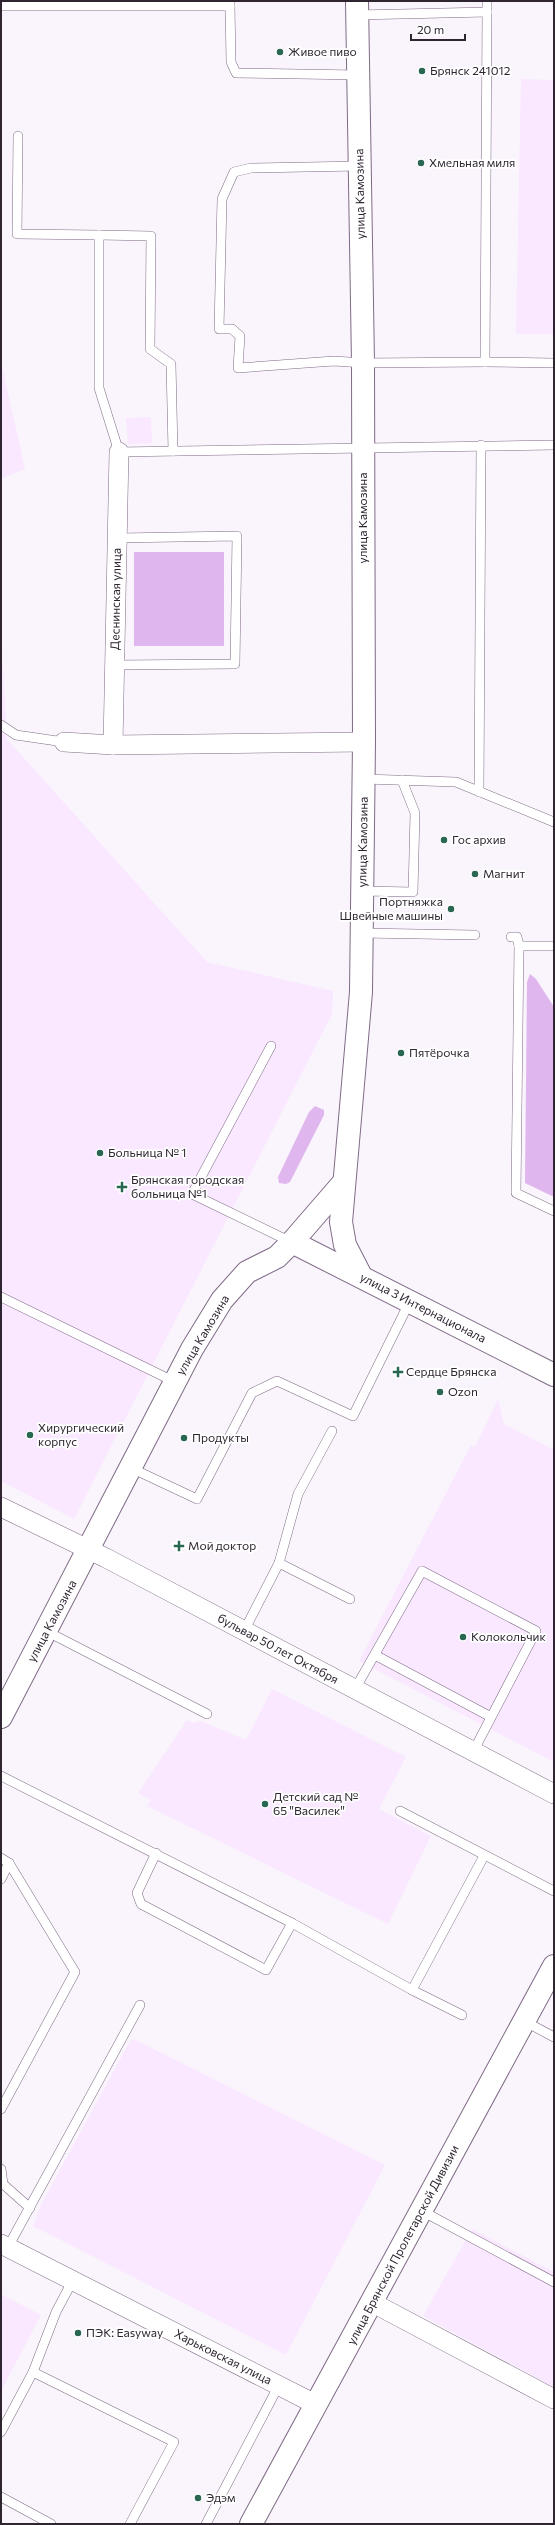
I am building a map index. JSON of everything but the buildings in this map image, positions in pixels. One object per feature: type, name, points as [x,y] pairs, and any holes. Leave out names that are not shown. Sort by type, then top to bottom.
[{"type":"street","name":"улица Камозина","points":[[1,1717],[175,1382],[222,1300],[247,1272],[277,1257],[344,1182],[362,992],[364,779],[363,363],[357,8]]},
{"type":"street","name":"Деснинская улица","points":[[113,745],[119,452]]},
{"type":"street","points":[[64,742],[113,745],[364,742]]},
{"type":"street","points":[[344,1182],[341,1222],[346,1245],[361,1276]]},
{"type":"street","name":"улица 3 Интернационала","points":[[292,1242],[554,1375]]},
{"type":"street","name":"бульвар 50 лет Октября","points":[[1,1507],[89,1550],[554,1794]]},
{"type":"street","name":"улица Брянской Пролетарской Дивизии","points":[[251,2524],[373,2303],[554,1966]]},
{"type":"street","name":"Харьковская улица","points":[[5,2246],[317,2405]]},
{"type":"street","points":[[373,2303],[554,2399]]},
{"type":"lane","points":[[485,362],[488,1]]},
{"type":"lane","points":[[1,6],[230,3],[231,62],[236,73],[359,75]]},
{"type":"lane","points":[[357,8],[487,12]]},
{"type":"lane","points":[[18,136],[17,234],[151,236],[150,349],[171,364],[173,451]]},
{"type":"lane","points":[[359,166],[251,168],[234,172],[222,199],[219,329],[232,329],[240,336],[238,368],[334,361],[363,363],[554,363]]},
{"type":"lane","points":[[99,235],[99,388],[119,452],[554,445]]},
{"type":"lane","points":[[479,792],[481,445]]},
{"type":"lane","points":[[115,665],[235,664],[237,536],[118,538]]},
{"type":"lane","points":[[1,724],[16,735],[64,742]]},
{"type":"lane","points":[[364,779],[456,782],[554,822]]},
{"type":"lane","points":[[363,891],[413,892],[415,813],[402,780]]},
{"type":"lane","points":[[362,933],[475,935]]},
{"type":"lane","points":[[511,937],[517,937],[519,946],[516,1193],[554,1211]]},
{"type":"lane","points":[[519,946],[554,946]]},
{"type":"lane","points":[[271,1046],[192,1194],[292,1242]]},
{"type":"lane","points":[[1,1297],[175,1382]]},
{"type":"lane","points":[[131,1468],[197,1499],[252,1393],[277,1380],[353,1416],[410,1301]]},
{"type":"lane","points":[[244,1631],[279,1563],[298,1494],[332,1431]]},
{"type":"lane","points":[[279,1563],[350,1599]]},
{"type":"lane","points":[[355,1689],[422,1571],[536,1631],[473,1752]]},
{"type":"lane","points":[[46,1631],[207,1714]]},
{"type":"lane","points":[[375,1655],[491,1717]]},
{"type":"lane","points":[[1,1776],[156,1852],[292,1923],[412,1990],[462,2015]]},
{"type":"lane","points":[[400,1811],[484,1856],[554,1891]]},
{"type":"lane","points":[[156,1852],[137,1893],[141,1904],[266,1970],[292,1923]]},
{"type":"lane","points":[[412,1990],[484,1856]]},
{"type":"lane","points":[[1,1878],[5,1861]]},
{"type":"lane","points":[[1,2109],[75,1972],[5,1861]]},
{"type":"lane","points":[[5,2246],[30,2208],[140,2004]]},
{"type":"lane","points":[[524,2021],[554,2037]]},
{"type":"lane","points":[[1,2169],[3,2184],[30,2208]]},
{"type":"lane","points":[[422,2211],[554,2282]]},
{"type":"lane","points":[[1,2432],[33,2372],[56,2312],[73,2280]]},
{"type":"lane","points":[[33,2372],[174,2442],[130,2524]]},
{"type":"lane","points":[[206,2524],[278,2385]]},
{"type":"lane","points":[[1,2497],[50,2524]]},
{"type":"shaded area","points":[[521,79],[554,80],[554,334],[516,334]]},
{"type":"shaded area","points":[[1,362],[25,469],[1,479]]},
{"type":"shaded area","points":[[151,417],[152,443],[128,444],[126,418]]},
{"type":"shaded area","points":[[134,552],[224,552],[224,646],[134,646]]},
{"type":"shaded area","name":"Брянская городская больница №1","points":[[1,636],[7,739],[207,962],[333,991],[332,1014],[74,1519],[1,1481]]},
{"type":"shaded area","points":[[530,974],[536,979],[554,1007],[554,1197],[525,1183],[527,982]]},
{"type":"shaded area","points":[[315,1106],[324,1110],[324,1115],[290,1182],[286,1184],[279,1183],[278,1177],[309,1112]]},
{"type":"shaded area","points":[[498,1399],[504,1424],[554,1450],[554,1762],[359,1661],[471,1445],[475,1447]]},
{"type":"shaded area","name":"Детский сад № 65 \"Василек\"","points":[[272,1689],[406,1757],[379,1809],[431,1836],[388,1924],[147,1806],[151,1800],[138,1793],[187,1720],[193,1723],[201,1721],[246,1740]]},
{"type":"shaded area","points":[[134,2039],[385,2165],[286,2355],[33,2226],[41,2205],[130,2041]]},
{"type":"shaded area","points":[[472,2229],[554,2272],[554,2387],[423,2316]]},
{"type":"shaded area","points":[[1,2294],[41,2315],[1,2391]]},
{"type":"place","name":"Живое пиво","points":[[280,52]]},
{"type":"place","name":"Брянск 241012","points":[[422,71]]},
{"type":"place","name":"Хмельная миля","points":[[421,163]]},
{"type":"place","name":"Гос архив","points":[[444,840]]},
{"type":"place","name":"Магнит","points":[[475,874]]},
{"type":"place","name":"Портняжка Швейные машины","points":[[451,909]]},
{"type":"place","name":"Пятёрочка","points":[[401,1053]]},
{"type":"place","name":"Больница № 1","points":[[100,1153]]},
{"type":"place","name":"Брянская городская больница №1","points":[[122,1187]]},
{"type":"place","name":"Сердце Брянска","points":[[398,1372]]},
{"type":"place","name":"Ozon","points":[[440,1392]]},
{"type":"place","name":"Хирургический корпус","points":[[30,1435]]},
{"type":"place","name":"Продукты","points":[[184,1438]]},
{"type":"place","name":"Мой доктор","points":[[179,1546]]},
{"type":"place","name":"Колокольчик","points":[[463,1637]]},
{"type":"place","name":"Детский сад № 65 \"Василек\"","points":[[265,1804]]},
{"type":"place","name":"ПЭК: Easyway","points":[[78,2333]]},
{"type":"place","name":"Эдэм","points":[[198,2498]]}]
